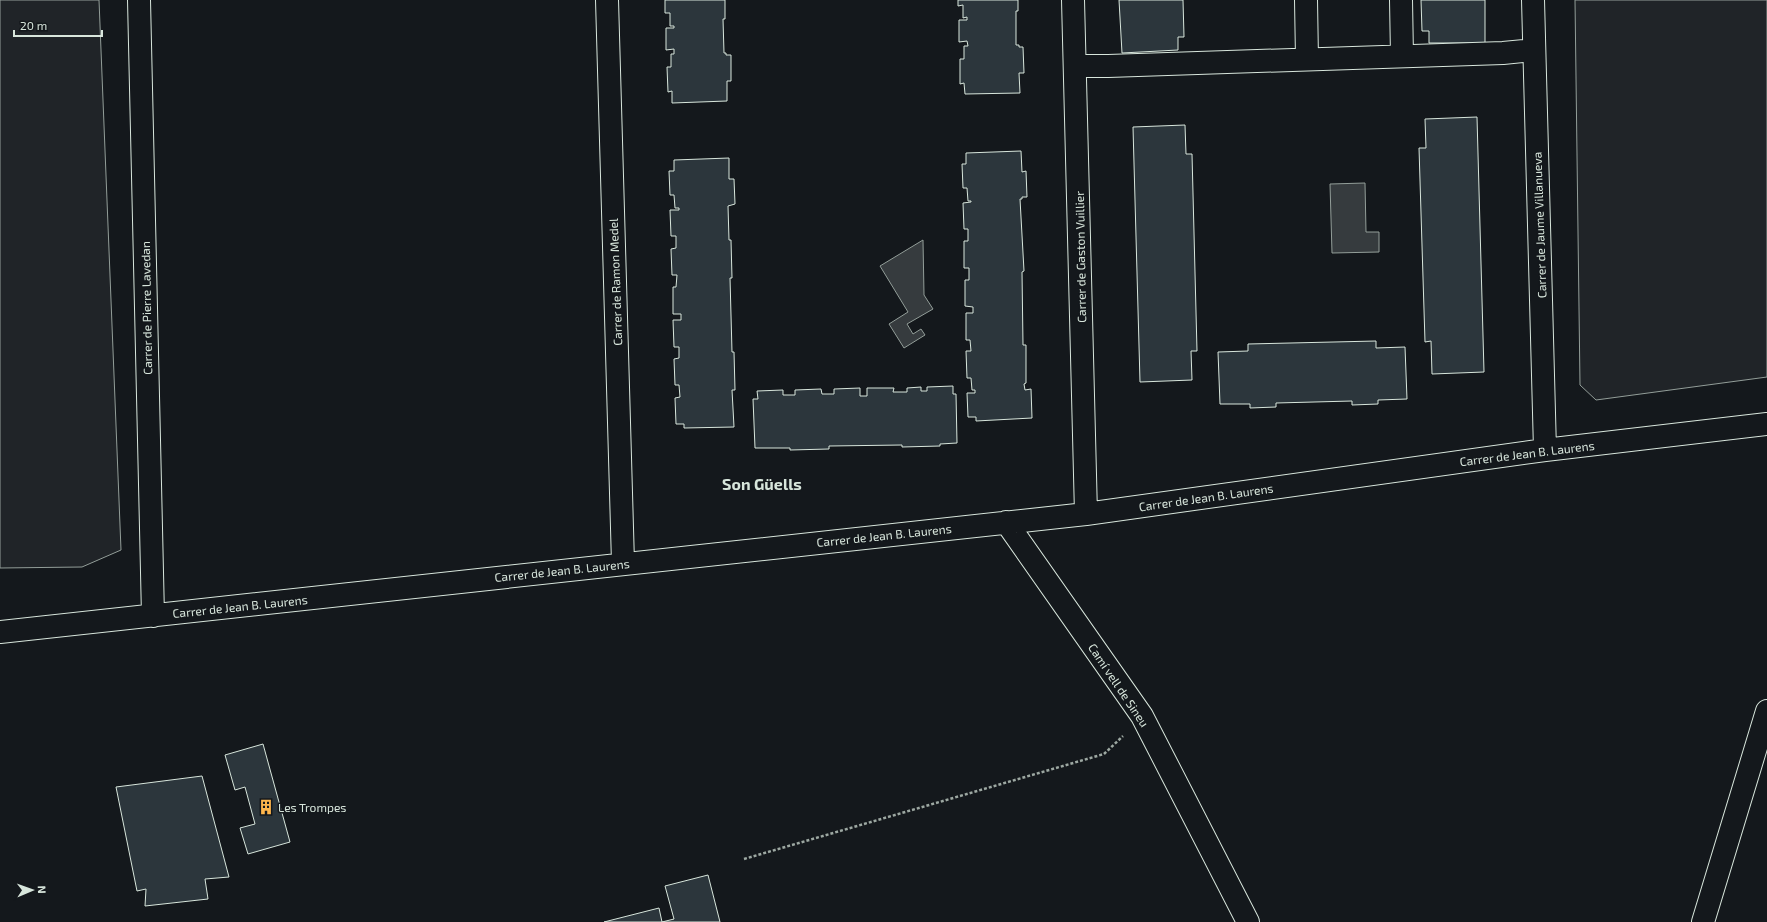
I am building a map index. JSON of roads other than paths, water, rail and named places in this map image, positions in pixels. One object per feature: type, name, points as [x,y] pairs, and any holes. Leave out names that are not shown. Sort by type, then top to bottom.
[{"type":"street","name":"Carrer de Pierre Lavedan","points":[[139,0],[153,616]]},
{"type":"street","name":"Carrer de Ramon Medel","points":[[607,0],[623,563]]},
{"type":"street","name":"Carrer de Gaston Vuillier","points":[[1073,0],[1086,514]]},
{"type":"street","points":[[1306,0],[1307,59]]},
{"type":"street","points":[[1401,0],[1402,56]]},
{"type":"street","name":"Carrer de Jaume Villanueva","points":[[1533,0],[1545,450]]},
{"type":"street","points":[[1075,66],[1402,56],[1534,50]]},
{"type":"street","name":"Carrer de Jean B. Laurens","points":[[0,632],[623,563],[1086,514],[1545,450],[1767,424]]},
{"type":"street","name":"Camí vell de Sineu","points":[[1006,522],[1142,716],[1248,922]]},
{"type":"street","points":[[1703,922],[1767,710]]},
{"type":"place","name":"Les Trompes","points":[[266,807]]},
{"type":"district","name":"Son Güells","points":[[762,483]]}]
